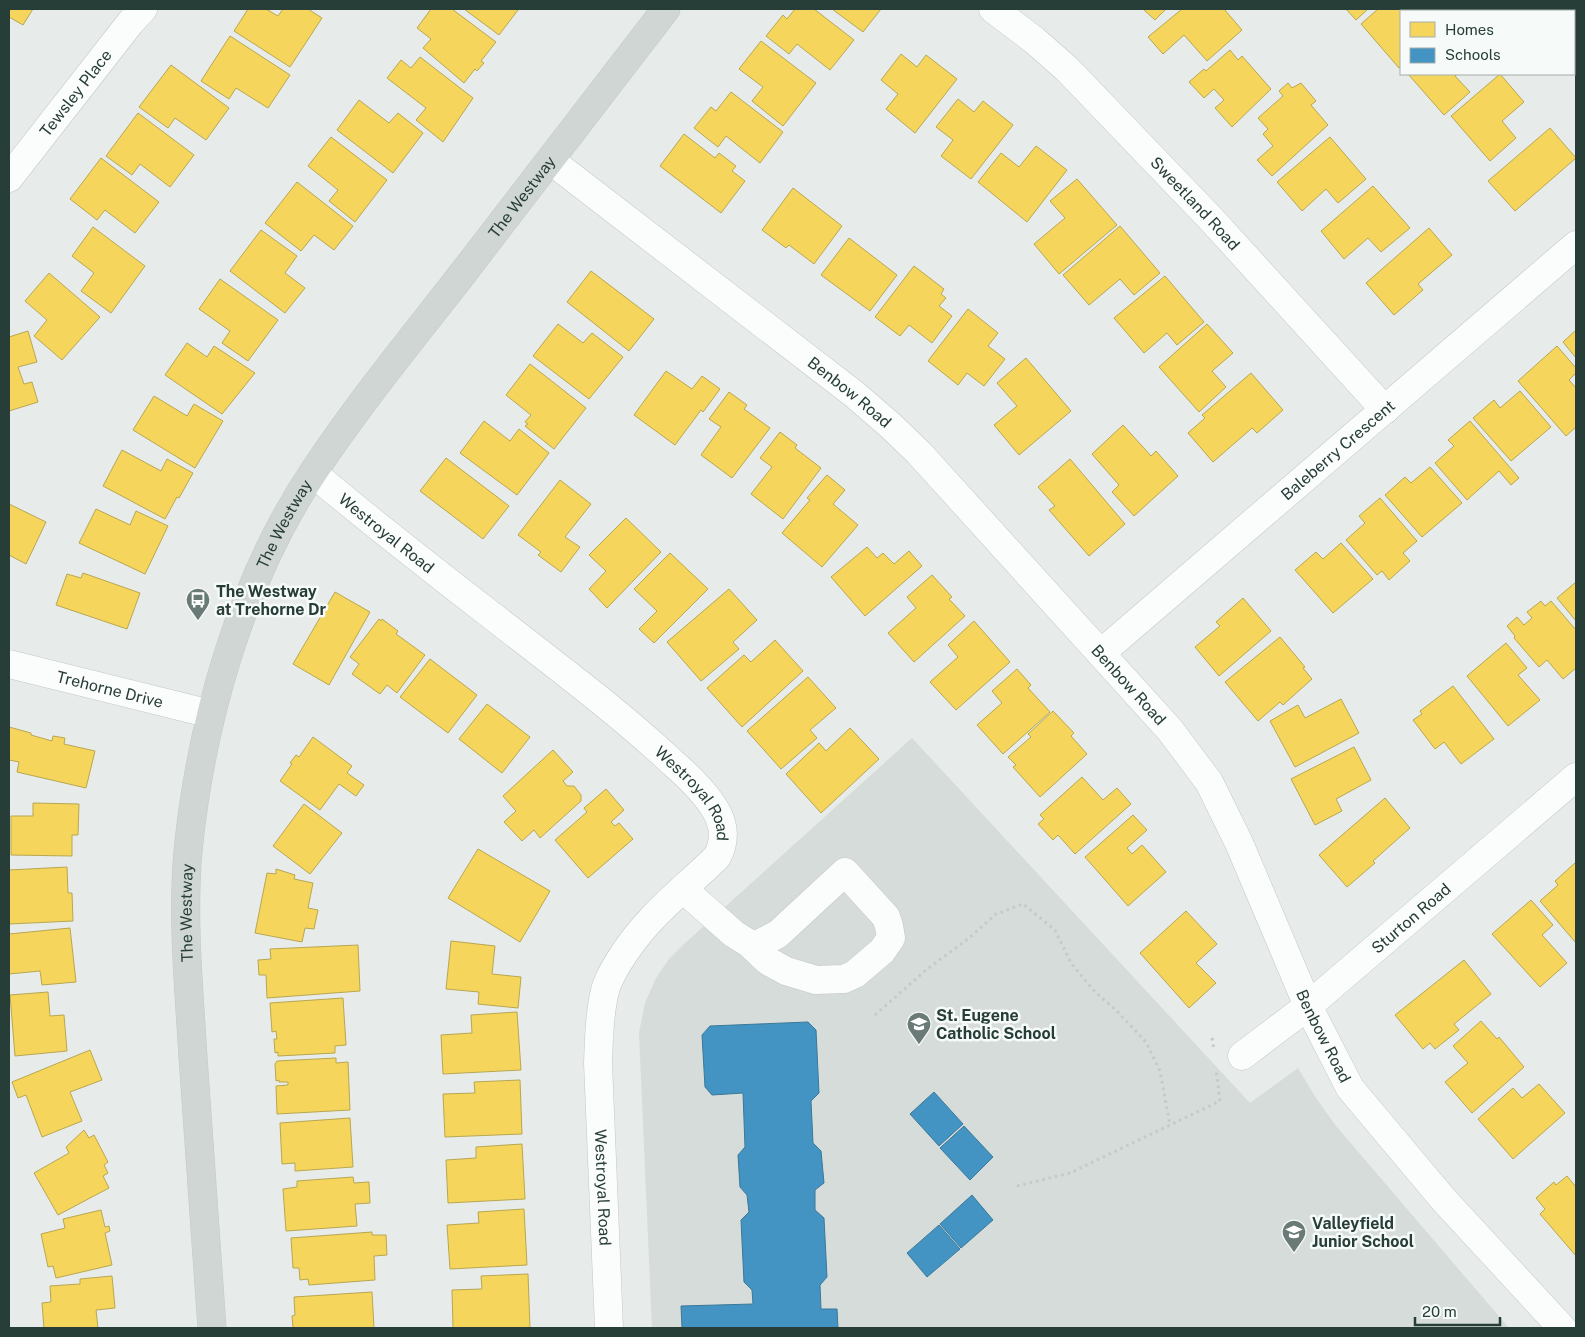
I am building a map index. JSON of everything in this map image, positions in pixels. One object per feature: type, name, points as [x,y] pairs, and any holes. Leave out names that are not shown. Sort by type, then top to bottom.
[{"type":"main road","name":"The Westway","points":[[212,1328],[186,928],[188,854],[197,785],[211,714],[226,660],[256,580],[282,526],[312,473],[359,408],[666,9]]},
{"type":"street","name":"Tewsley Place","points":[[9,178],[143,9]]},
{"type":"street","name":"Sweetland Road","points":[[993,9],[1034,40],[1073,76],[1211,218],[1384,410]]},
{"type":"street","name":"Benbow Road","points":[[550,160],[854,394],[891,426],[925,460],[1170,730],[1209,782],[1239,843],[1308,1006],[1350,1088],[1443,1199],[1562,1328]]},
{"type":"street","name":"Baleberry Crescent","points":[[1101,653],[1576,246]]},
{"type":"street","name":"Westroyal Road","points":[[312,473],[635,728],[684,773],[709,800],[718,813],[724,836],[722,848],[717,858],[657,912],[636,934],[611,975],[604,994],[599,1029],[598,1063],[609,1328]]},
{"type":"street","name":"Trehorne Drive","points":[[9,664],[211,714]]},
{"type":"street","name":"Sturton Road","points":[[1242,1056],[1308,1006],[1576,777]]},
{"type":"street","points":[[683,889],[768,961],[786,971],[816,980],[844,979],[863,969],[882,951],[891,938],[886,917],[845,872],[778,934],[759,944],[750,944]]},
{"type":"path","points":[[875,1015],[926,970],[970,938],[996,914],[1023,904],[1055,930],[1071,963],[1095,992],[1116,1010],[1146,1042],[1160,1071],[1170,1125]]},
{"type":"path","points":[[1212,1038],[1214,1056]]},
{"type":"path","points":[[1017,1186],[1070,1173],[1220,1101],[1215,1065]]},
{"type":"shaded area","name":"St. Eugene Catholic School","points":[[912,738],[1250,1103],[1298,1068],[1336,1126],[1509,1328],[652,1328],[639,1033],[645,1003],[656,978],[669,959],[684,944]]},
{"type":"building: Homes","points":[[9,9],[33,9],[23,25],[9,17]]},
{"type":"building: Homes","points":[[248,9],[266,9],[278,16],[283,9],[308,9],[322,18],[290,67],[234,31]]},
{"type":"building: Homes","points":[[431,9],[452,9],[496,42],[481,61],[484,63],[477,71],[475,69],[464,83],[423,48],[431,39],[417,28]]},
{"type":"building: Homes","points":[[464,9],[517,9],[518,10],[499,35]]},
{"type":"building: Homes","points":[[795,9],[814,9],[854,40],[830,70],[797,44],[789,54],[766,36],[783,15],[787,19]]},
{"type":"building: Homes","points":[[832,9],[881,9],[863,32]]},
{"type":"building: Homes","points":[[1143,9],[1166,9],[1155,20]]},
{"type":"building: Homes","points":[[1182,9],[1224,9],[1242,30],[1207,61],[1184,35],[1163,54],[1148,37]]},
{"type":"building: Homes","points":[[1346,9],[1368,9],[1356,20]]},
{"type":"building: Homes","points":[[1378,9],[1433,9],[1400,10],[1399,68],[1361,24]]},
{"type":"building: Homes","points":[[230,36],[290,75],[268,108],[236,88],[229,99],[201,81]]},
{"type":"building: Homes","points":[[761,41],[816,83],[783,126],[752,101],[763,87],[739,69]]},
{"type":"building: Homes","points":[[1230,50],[1238,60],[1242,56],[1271,89],[1232,127],[1215,108],[1224,100],[1214,89],[1204,98],[1189,82],[1204,69],[1206,71]]},
{"type":"building: Homes","points":[[901,54],[917,67],[926,55],[957,79],[915,133],[886,109],[898,94],[881,80]]},
{"type":"building: Homes","points":[[420,57],[473,98],[443,142],[416,120],[426,108],[387,78],[401,60],[411,68]]},
{"type":"building: Homes","points":[[171,65],[229,108],[206,140],[175,118],[168,128],[139,107]]},
{"type":"building: Homes","points":[[1409,75],[1456,75],[1455,76],[1470,92],[1444,115]]},
{"type":"building: Homes","points":[[1499,75],[1524,102],[1502,121],[1516,138],[1490,161],[1451,116]]},
{"type":"building: Homes","points":[[1288,83],[1292,88],[1301,83],[1316,101],[1311,105],[1328,125],[1272,176],[1257,160],[1273,146],[1263,134],[1268,129],[1258,118],[1283,96],[1279,91]]},
{"type":"building: Homes","points":[[731,92],[783,132],[760,163],[726,136],[718,147],[694,128],[711,107],[716,111]]},
{"type":"building: Homes","points":[[958,99],[974,112],[983,101],[1013,125],[971,179],[941,156],[953,140],[936,127]]},
{"type":"building: Homes","points":[[359,100],[389,123],[398,113],[423,133],[393,173],[337,130]]},
{"type":"building: Homes","points":[[138,113],[194,155],[170,187],[140,164],[132,175],[106,156]]},
{"type":"building: Homes","points":[[1550,128],[1576,158],[1515,211],[1488,181]]},
{"type":"building: Homes","points":[[684,134],[715,158],[719,153],[736,166],[732,171],[745,181],[721,213],[660,166]]},
{"type":"building: Homes","points":[[331,137],[387,180],[355,222],[329,201],[338,190],[308,166]]},
{"type":"building: Homes","points":[[1330,137],[1366,179],[1338,203],[1326,189],[1302,211],[1277,182]]},
{"type":"building: Homes","points":[[1036,146],[1067,170],[1027,222],[978,182],[1001,153],[1019,167]]},
{"type":"building: Homes","points":[[101,158],[159,202],[135,233],[105,210],[97,220],[70,199]]},
{"type":"building: Homes","points":[[1077,179],[1117,225],[1059,274],[1034,244],[1065,218],[1050,201]]},
{"type":"building: Homes","points":[[297,182],[353,226],[334,250],[314,235],[301,251],[265,223]]},
{"type":"building: Homes","points":[[1373,186],[1410,228],[1381,252],[1368,238],[1344,259],[1321,231]]},
{"type":"building: Homes","points":[[793,188],[842,226],[814,264],[789,245],[786,248],[762,230]]},
{"type":"building: Homes","points":[[1120,226],[1160,273],[1134,295],[1120,279],[1089,305],[1063,275]]},
{"type":"building: Homes","points":[[93,227],[145,266],[111,313],[81,291],[94,273],[72,256]]},
{"type":"building: Homes","points":[[1429,228],[1452,255],[1418,284],[1423,290],[1394,315],[1366,283]]},
{"type":"building: Homes","points":[[261,230],[297,256],[285,273],[305,288],[285,313],[230,271]]},
{"type":"building: Homes","points":[[849,238],[897,275],[870,311],[821,275]]},
{"type":"building: Homes","points":[[914,266],[944,289],[941,294],[946,298],[939,306],[952,316],[932,343],[909,325],[900,336],[875,317]]},
{"type":"building: Homes","points":[[591,271],[654,319],[629,351],[567,302]]},
{"type":"building: Homes","points":[[49,273],[100,317],[62,360],[34,336],[47,320],[25,301]]},
{"type":"building: Homes","points":[[1165,276],[1204,322],[1177,345],[1167,333],[1144,353],[1114,318]]},
{"type":"building: Homes","points":[[220,279],[278,320],[248,361],[222,343],[230,331],[199,309]]},
{"type":"building: Homes","points":[[968,309],[998,333],[988,346],[1005,359],[984,386],[967,373],[958,385],[928,361]]},
{"type":"building: Homes","points":[[558,324],[583,343],[592,333],[623,357],[589,399],[533,356]]},
{"type":"building: Homes","points":[[1207,324],[1233,353],[1212,371],[1226,387],[1199,412],[1159,367]]},
{"type":"building: Homes","points":[[1576,330],[1576,358],[1563,342]]},
{"type":"building: Homes","points":[[28,331],[37,362],[18,367],[24,384],[32,382],[38,402],[9,411],[9,337]]},
{"type":"building: Homes","points":[[187,343],[207,357],[214,346],[255,373],[222,414],[165,375]]},
{"type":"building: Homes","points":[[1557,346],[1576,368],[1576,373],[1569,380],[1576,388],[1576,427],[1566,436],[1518,381]]},
{"type":"building: Homes","points":[[1026,358],[1071,411],[1019,455],[994,425],[1017,406],[997,383]]},
{"type":"building: Homes","points":[[530,364],[586,408],[554,449],[525,426],[528,424],[525,422],[531,415],[506,395]]},
{"type":"building: Homes","points":[[666,371],[692,389],[702,376],[720,389],[703,412],[701,410],[675,445],[634,415]]},
{"type":"building: Homes","points":[[1251,373],[1283,410],[1257,433],[1252,428],[1213,462],[1188,433],[1205,418],[1202,415]]},
{"type":"building: Homes","points":[[1520,391],[1551,427],[1511,461],[1473,418],[1494,400],[1500,408]]},
{"type":"building: Homes","points":[[729,392],[747,405],[744,409],[770,428],[732,478],[701,455],[721,427],[709,419]]},
{"type":"building: Homes","points":[[154,396],[187,416],[194,404],[223,421],[195,468],[133,430]]},
{"type":"building: Homes","points":[[484,421],[510,441],[519,429],[549,453],[517,495],[460,453]]},
{"type":"building: Homes","points":[[1470,421],[1519,478],[1511,485],[1499,471],[1467,500],[1435,463],[1454,446],[1448,440]]},
{"type":"building: Homes","points":[[1123,425],[1151,456],[1156,451],[1178,476],[1134,516],[1112,492],[1119,485],[1092,454]]},
{"type":"building: Homes","points":[[780,432],[797,445],[795,448],[821,468],[783,519],[751,494],[772,467],[760,458]]},
{"type":"building: Homes","points":[[122,450],[161,471],[167,459],[193,473],[165,519],[103,486]]},
{"type":"building: Homes","points":[[446,458],[509,506],[483,539],[420,491]]},
{"type":"building: Homes","points":[[1070,459],[1125,524],[1089,556],[1049,510],[1055,506],[1038,487]]},
{"type":"building: Homes","points":[[1430,467],[1462,503],[1422,537],[1385,495],[1405,477],[1411,483]]},
{"type":"building: Homes","points":[[827,475],[845,490],[833,504],[858,525],[822,567],[782,533],[810,500],[807,498]]},
{"type":"building: Homes","points":[[560,480],[591,504],[565,537],[580,547],[561,572],[538,555],[541,552],[518,535]]},
{"type":"building: Homes","points":[[1380,498],[1417,541],[1403,553],[1410,561],[1389,580],[1382,571],[1377,575],[1346,540],[1365,523],[1359,516]]},
{"type":"building: Homes","points":[[9,504],[46,522],[26,564],[9,555]]},
{"type":"building: Homes","points":[[96,509],[130,525],[136,511],[168,526],[145,574],[79,543]]},
{"type":"building: Homes","points":[[626,518],[661,552],[607,608],[589,589],[606,571],[589,555]]},
{"type":"building: Homes","points":[[1341,543],[1373,579],[1333,613],[1295,570],[1316,552],[1323,559]]},
{"type":"building: Homes","points":[[867,547],[877,558],[883,553],[894,564],[909,551],[922,566],[865,616],[831,577]]},
{"type":"building: Homes","points":[[670,553],[708,589],[654,643],[639,629],[657,611],[634,589]]},
{"type":"building: Homes","points":[[83,573],[140,593],[127,629],[56,605],[67,574],[81,578]]},
{"type":"building: Homes","points":[[932,575],[952,597],[949,599],[965,616],[914,662],[888,633],[916,608],[907,597]]},
{"type":"building: Homes","points":[[1576,582],[1576,621],[1557,598]]},
{"type":"building: Homes","points":[[729,589],[757,620],[733,642],[739,649],[701,681],[667,642]]},
{"type":"building: Homes","points":[[335,592],[370,612],[329,685],[293,664]]},
{"type":"building: Homes","points":[[1243,598],[1271,631],[1219,676],[1195,647],[1220,626],[1216,622]]},
{"type":"building: Homes","points":[[1541,601],[1545,606],[1551,601],[1576,630],[1576,668],[1563,679],[1547,660],[1539,667],[1514,638],[1515,636],[1507,626],[1517,617],[1524,625],[1532,618],[1527,612]]},
{"type":"building: Homes","points":[[379,619],[381,621],[382,619],[398,631],[396,634],[425,655],[397,693],[387,685],[380,694],[352,674],[359,664],[350,657]]},
{"type":"building: Homes","points":[[974,621],[1010,662],[956,710],[930,682],[958,657],[948,645]]},
{"type":"building: Homes","points":[[1280,637],[1305,667],[1303,668],[1312,679],[1283,705],[1280,702],[1258,721],[1225,682]]},
{"type":"building: Homes","points":[[775,640],[803,671],[742,727],[707,688],[744,655],[751,662]]},
{"type":"building: Homes","points":[[1506,643],[1527,668],[1518,675],[1540,700],[1508,726],[1467,676]]},
{"type":"building: Homes","points":[[430,659],[477,695],[448,733],[400,697]]},
{"type":"building: Homes","points":[[1017,669],[1031,685],[1028,688],[1050,712],[1003,754],[977,725],[1002,703],[992,691]]},
{"type":"building: Homes","points":[[808,677],[836,708],[810,730],[817,738],[781,769],[747,731]]},
{"type":"building: Homes","points":[[1453,686],[1494,739],[1461,764],[1444,742],[1435,749],[1413,720],[1422,714],[1420,711]]},
{"type":"building: Homes","points":[[1341,699],[1359,733],[1295,767],[1270,721],[1298,705],[1305,718]]},
{"type":"building: Homes","points":[[487,704],[530,737],[502,773],[459,739]]},
{"type":"building: Homes","points":[[1053,711],[1074,733],[1071,736],[1087,754],[1040,797],[1013,767],[1016,765],[1008,757],[1031,737],[1028,734]]},
{"type":"building: Homes","points":[[9,727],[52,741],[53,736],[65,738],[64,744],[95,751],[86,788],[17,772],[19,762],[9,760]]},
{"type":"building: Homes","points":[[850,728],[879,759],[821,813],[786,774],[819,743],[826,751]]},
{"type":"building: Homes","points":[[313,737],[352,766],[347,773],[364,785],[356,796],[339,784],[320,810],[280,781],[296,755],[299,757]]},
{"type":"building: Homes","points":[[1354,747],[1371,780],[1336,799],[1342,811],[1315,825],[1291,779]]},
{"type":"building: Homes","points":[[553,750],[573,772],[563,781],[567,786],[574,786],[581,795],[581,801],[540,838],[534,830],[522,841],[504,822],[516,811],[503,796]]},
{"type":"building: Homes","points":[[1082,777],[1103,800],[1117,788],[1131,804],[1075,854],[1058,835],[1053,840],[1038,824],[1044,819],[1040,815]]},
{"type":"building: Homes","points":[[606,789],[624,810],[611,822],[615,826],[619,823],[633,839],[588,878],[555,840],[587,812],[584,808]]},
{"type":"building: Homes","points":[[1385,798],[1410,828],[1373,861],[1375,863],[1347,887],[1319,855]]},
{"type":"building: Homes","points":[[33,803],[79,804],[78,835],[72,835],[72,856],[11,855],[11,816],[33,816]]},
{"type":"building: Homes","points":[[304,804],[342,833],[310,874],[273,846]]},
{"type":"building: Homes","points":[[1133,815],[1147,830],[1127,848],[1132,854],[1142,845],[1166,872],[1128,906],[1085,857]]},
{"type":"building: Homes","points":[[478,849],[550,891],[520,942],[448,898]]},
{"type":"building: Homes","points":[[1575,863],[1576,943],[1540,901],[1558,885],[1555,881]]},
{"type":"building: Homes","points":[[67,867],[68,893],[72,893],[73,921],[9,924],[9,870]]},
{"type":"building: Homes","points":[[276,869],[295,875],[294,879],[313,883],[308,908],[318,910],[314,929],[305,928],[302,942],[255,933],[267,873],[276,874]]},
{"type":"building: Homes","points":[[1531,900],[1553,925],[1542,935],[1567,963],[1540,987],[1492,934]]},
{"type":"building: Homes","points":[[1186,911],[1217,944],[1196,963],[1216,983],[1189,1008],[1140,953]]},
{"type":"building: Homes","points":[[70,928],[76,982],[42,985],[40,971],[9,974],[9,934]]},
{"type":"building: Homes","points":[[451,941],[495,946],[492,974],[521,977],[518,1008],[478,1004],[479,992],[446,989]]},
{"type":"building: Homes","points":[[358,945],[360,991],[267,998],[266,975],[259,975],[258,960],[271,959],[270,949]]},
{"type":"building: Homes","points":[[1464,960],[1491,994],[1454,1024],[1459,1030],[1435,1049],[1430,1043],[1423,1049],[1395,1015]]},
{"type":"building: Homes","points":[[48,992],[50,1016],[64,1015],[67,1051],[15,1056],[10,995]]},
{"type":"building: Homes","points":[[343,998],[346,1045],[335,1046],[335,1053],[278,1056],[278,1052],[275,1053],[274,1039],[277,1039],[276,1031],[272,1032],[270,1003]]},
{"type":"building: Homes","points":[[517,1012],[521,1070],[443,1074],[441,1035],[472,1033],[471,1015]]},
{"type":"building: Homes","points":[[1481,1021],[1497,1039],[1499,1037],[1524,1067],[1472,1113],[1445,1082],[1468,1063],[1453,1046]]},
{"type":"building: Homes","points":[[90,1050],[102,1080],[70,1092],[82,1121],[42,1137],[26,1095],[18,1098],[12,1082]]},
{"type":"building: Homes","points":[[336,1058],[336,1063],[348,1062],[350,1110],[277,1114],[276,1086],[288,1085],[288,1082],[276,1081],[275,1064],[277,1061]]},
{"type":"building: Homes","points":[[520,1080],[522,1134],[445,1137],[443,1094],[475,1093],[474,1082]]},
{"type":"building: Homes","points":[[1539,1084],[1565,1113],[1513,1159],[1478,1119],[1513,1088],[1522,1098]]},
{"type":"building: Homes","points":[[350,1118],[353,1167],[295,1171],[295,1163],[282,1164],[280,1123]]},
{"type":"building: Homes","points":[[84,1130],[89,1138],[94,1135],[108,1162],[104,1165],[108,1173],[103,1176],[109,1188],[58,1215],[34,1173],[69,1153],[66,1147]]},
{"type":"building: Homes","points":[[522,1144],[525,1199],[448,1203],[446,1160],[476,1158],[476,1147]]},
{"type":"building: Homes","points":[[1567,1176],[1576,1187],[1576,1256],[1540,1214],[1545,1209],[1536,1198],[1554,1182],[1556,1185]]},
{"type":"building: Homes","points":[[353,1177],[354,1183],[369,1182],[370,1203],[355,1204],[357,1226],[286,1231],[283,1189],[297,1187],[297,1181]]},
{"type":"building: Homes","points":[[524,1209],[527,1265],[450,1269],[447,1225],[479,1223],[478,1212]]},
{"type":"building: Homes","points":[[101,1210],[105,1227],[109,1226],[110,1231],[105,1233],[112,1265],[56,1278],[53,1266],[48,1267],[41,1234],[65,1228],[63,1219]]},
{"type":"building: Homes","points":[[372,1232],[372,1235],[386,1235],[387,1255],[374,1256],[375,1280],[309,1285],[308,1279],[300,1280],[299,1268],[293,1268],[291,1238]]},
{"type":"building: Homes","points":[[528,1274],[530,1328],[453,1328],[452,1290],[482,1289],[481,1276]]},
{"type":"building: Homes","points":[[112,1276],[115,1308],[96,1310],[98,1328],[44,1328],[42,1303],[51,1302],[50,1286],[80,1284],[80,1279]]},
{"type":"building: Homes","points":[[372,1292],[374,1328],[293,1328],[292,1316],[295,1315],[294,1297]]},
{"type":"building: Schools","points":[[808,1022],[816,1030],[819,1093],[811,1101],[813,1143],[821,1151],[824,1183],[815,1190],[815,1210],[824,1218],[827,1277],[820,1285],[821,1309],[837,1309],[838,1328],[682,1328],[681,1306],[753,1304],[752,1290],[744,1282],[741,1220],[749,1212],[747,1195],[740,1187],[738,1155],[745,1147],[743,1093],[712,1095],[705,1087],[702,1035],[710,1026]]},
{"type":"building: Schools","points":[[934,1092],[963,1124],[939,1146],[910,1114]]},
{"type":"building: Schools","points":[[964,1126],[993,1157],[970,1180],[940,1148]]},
{"type":"building: Schools","points":[[972,1195],[993,1220],[961,1248],[940,1224]]},
{"type":"building: Schools","points":[[939,1225],[960,1249],[927,1277],[907,1253]]},
{"type":"place","name":"The Westway at Trehorne Dr","points":[[198,621]]},
{"type":"place","name":"St. Eugene Catholic School","points":[[919,1045]]},
{"type":"place","name":"Valleyfield Junior School","points":[[1294,1253]]}]
